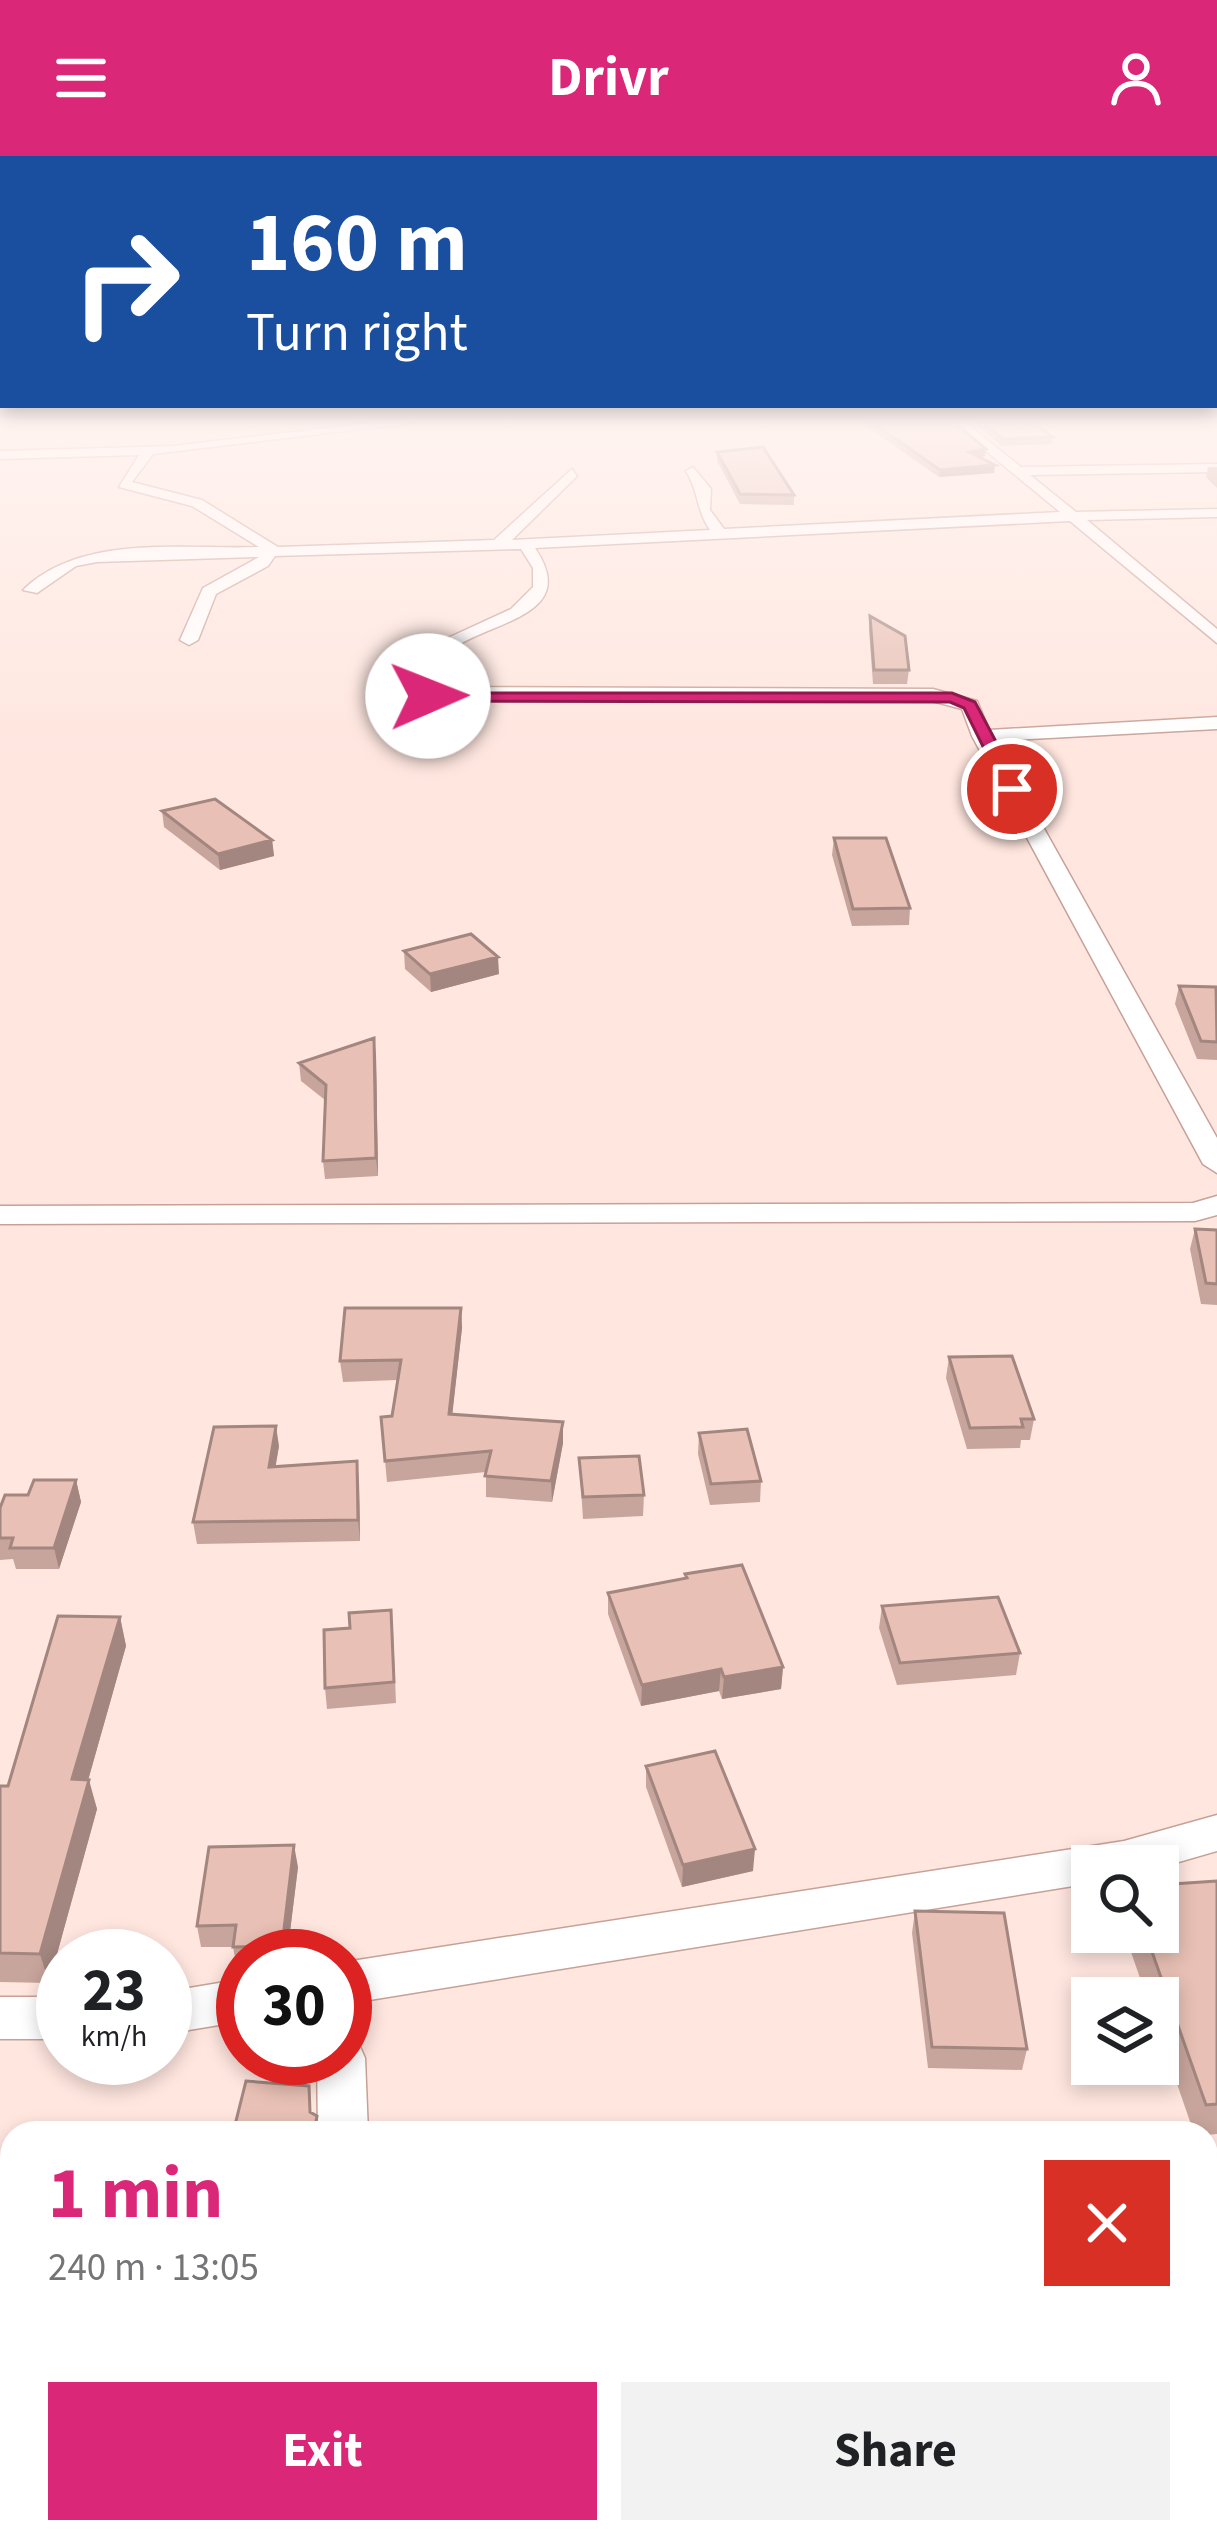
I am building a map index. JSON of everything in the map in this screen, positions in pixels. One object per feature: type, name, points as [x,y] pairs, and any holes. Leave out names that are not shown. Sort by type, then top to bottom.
[{"type":"street","points":[[248,534],[272,549]]},
{"type":"street","points":[[499,544],[509,534]]},
{"type":"street","points":[[31,590],[83,559],[695,534]]},
{"type":"street","points":[[1095,534],[1217,638]]},
{"type":"street","points":[[525,544],[541,568],[541,588],[517,613],[445,646],[410,686],[413,693],[933,695],[970,705],[982,736],[1217,1164]]},
{"type":"street","points":[[189,640],[209,591],[249,572],[272,549]]},
{"type":"street","points":[[982,736],[1217,723]]},
{"type":"street","points":[[0,1215],[1195,1212],[1217,1205]]},
{"type":"street","points":[[372,1979],[1124,1859],[1217,1832]]},
{"type":"street","points":[[0,2018],[36,2018]]},
{"type":"street","points":[[342,2085],[343,2121]]},
{"type":"building","points":[[870,616],[905,636],[909,670],[874,670]]},
{"type":"building","points":[[215,799],[272,840],[218,854],[162,811]]},
{"type":"building","points":[[834,838],[886,838],[910,908],[853,909]]},
{"type":"building","points":[[471,934],[498,957],[430,974],[404,951]]},
{"type":"building","points":[[1179,986],[1216,987],[1217,1042],[1201,1041]]},
{"type":"building","points":[[374,1038],[376,1158],[323,1161],[326,1085],[299,1063]]},
{"type":"building","points":[[1195,1229],[1217,1230],[1217,1284],[1206,1283]]},
{"type":"building","points":[[345,1308],[461,1308],[449,1414],[563,1422],[551,1481],[485,1476],[491,1451],[385,1461],[381,1417],[392,1416],[401,1360],[340,1361]]},
{"type":"building","points":[[1012,1356],[1034,1419],[1021,1419],[1023,1427],[970,1428],[949,1357]]},
{"type":"building","points":[[276,1426],[269,1467],[357,1461],[358,1520],[193,1522],[214,1427]]},
{"type":"building","points":[[747,1429],[761,1481],[711,1484],[699,1433]]},
{"type":"building","points":[[639,1456],[644,1495],[583,1497],[579,1458]]},
{"type":"building","points":[[34,1480],[76,1480],[54,1548],[10,1548],[13,1538],[0,1538],[0,1508],[5,1495],[28,1495]]},
{"type":"building","points":[[742,1565],[783,1667],[724,1677],[721,1669],[642,1685],[608,1593]]},
{"type":"building","points":[[998,1597],[1020,1653],[900,1663],[882,1606]]},
{"type":"building","points":[[391,1610],[394,1682],[325,1688],[324,1630],[350,1628],[349,1613]]},
{"type":"building","points":[[58,1616],[120,1617],[72,1779],[89,1780],[47,1929],[36,1929],[36,1954],[0,1953],[0,1786],[8,1786]]},
{"type":"building","points":[[715,1751],[755,1849],[683,1865],[646,1766]]},
{"type":"building","points":[[294,1845],[284,1929],[197,1926],[209,1847]]},
{"type":"building","points":[[1217,1881],[1217,2104],[1206,2105],[1179,2028],[1179,1977],[1161,1977],[1152,1953],[1179,1953],[1179,1884]]},
{"type":"building","points":[[915,1911],[1004,1913],[1027,2049],[932,2047]]},
{"type":"building","points":[[245,2085],[296,2085],[309,2086],[310,2112],[316,2121],[236,2121]]},
{"type":"route","points":[[428,696],[952,697],[970,705],[1012,789]]}]
